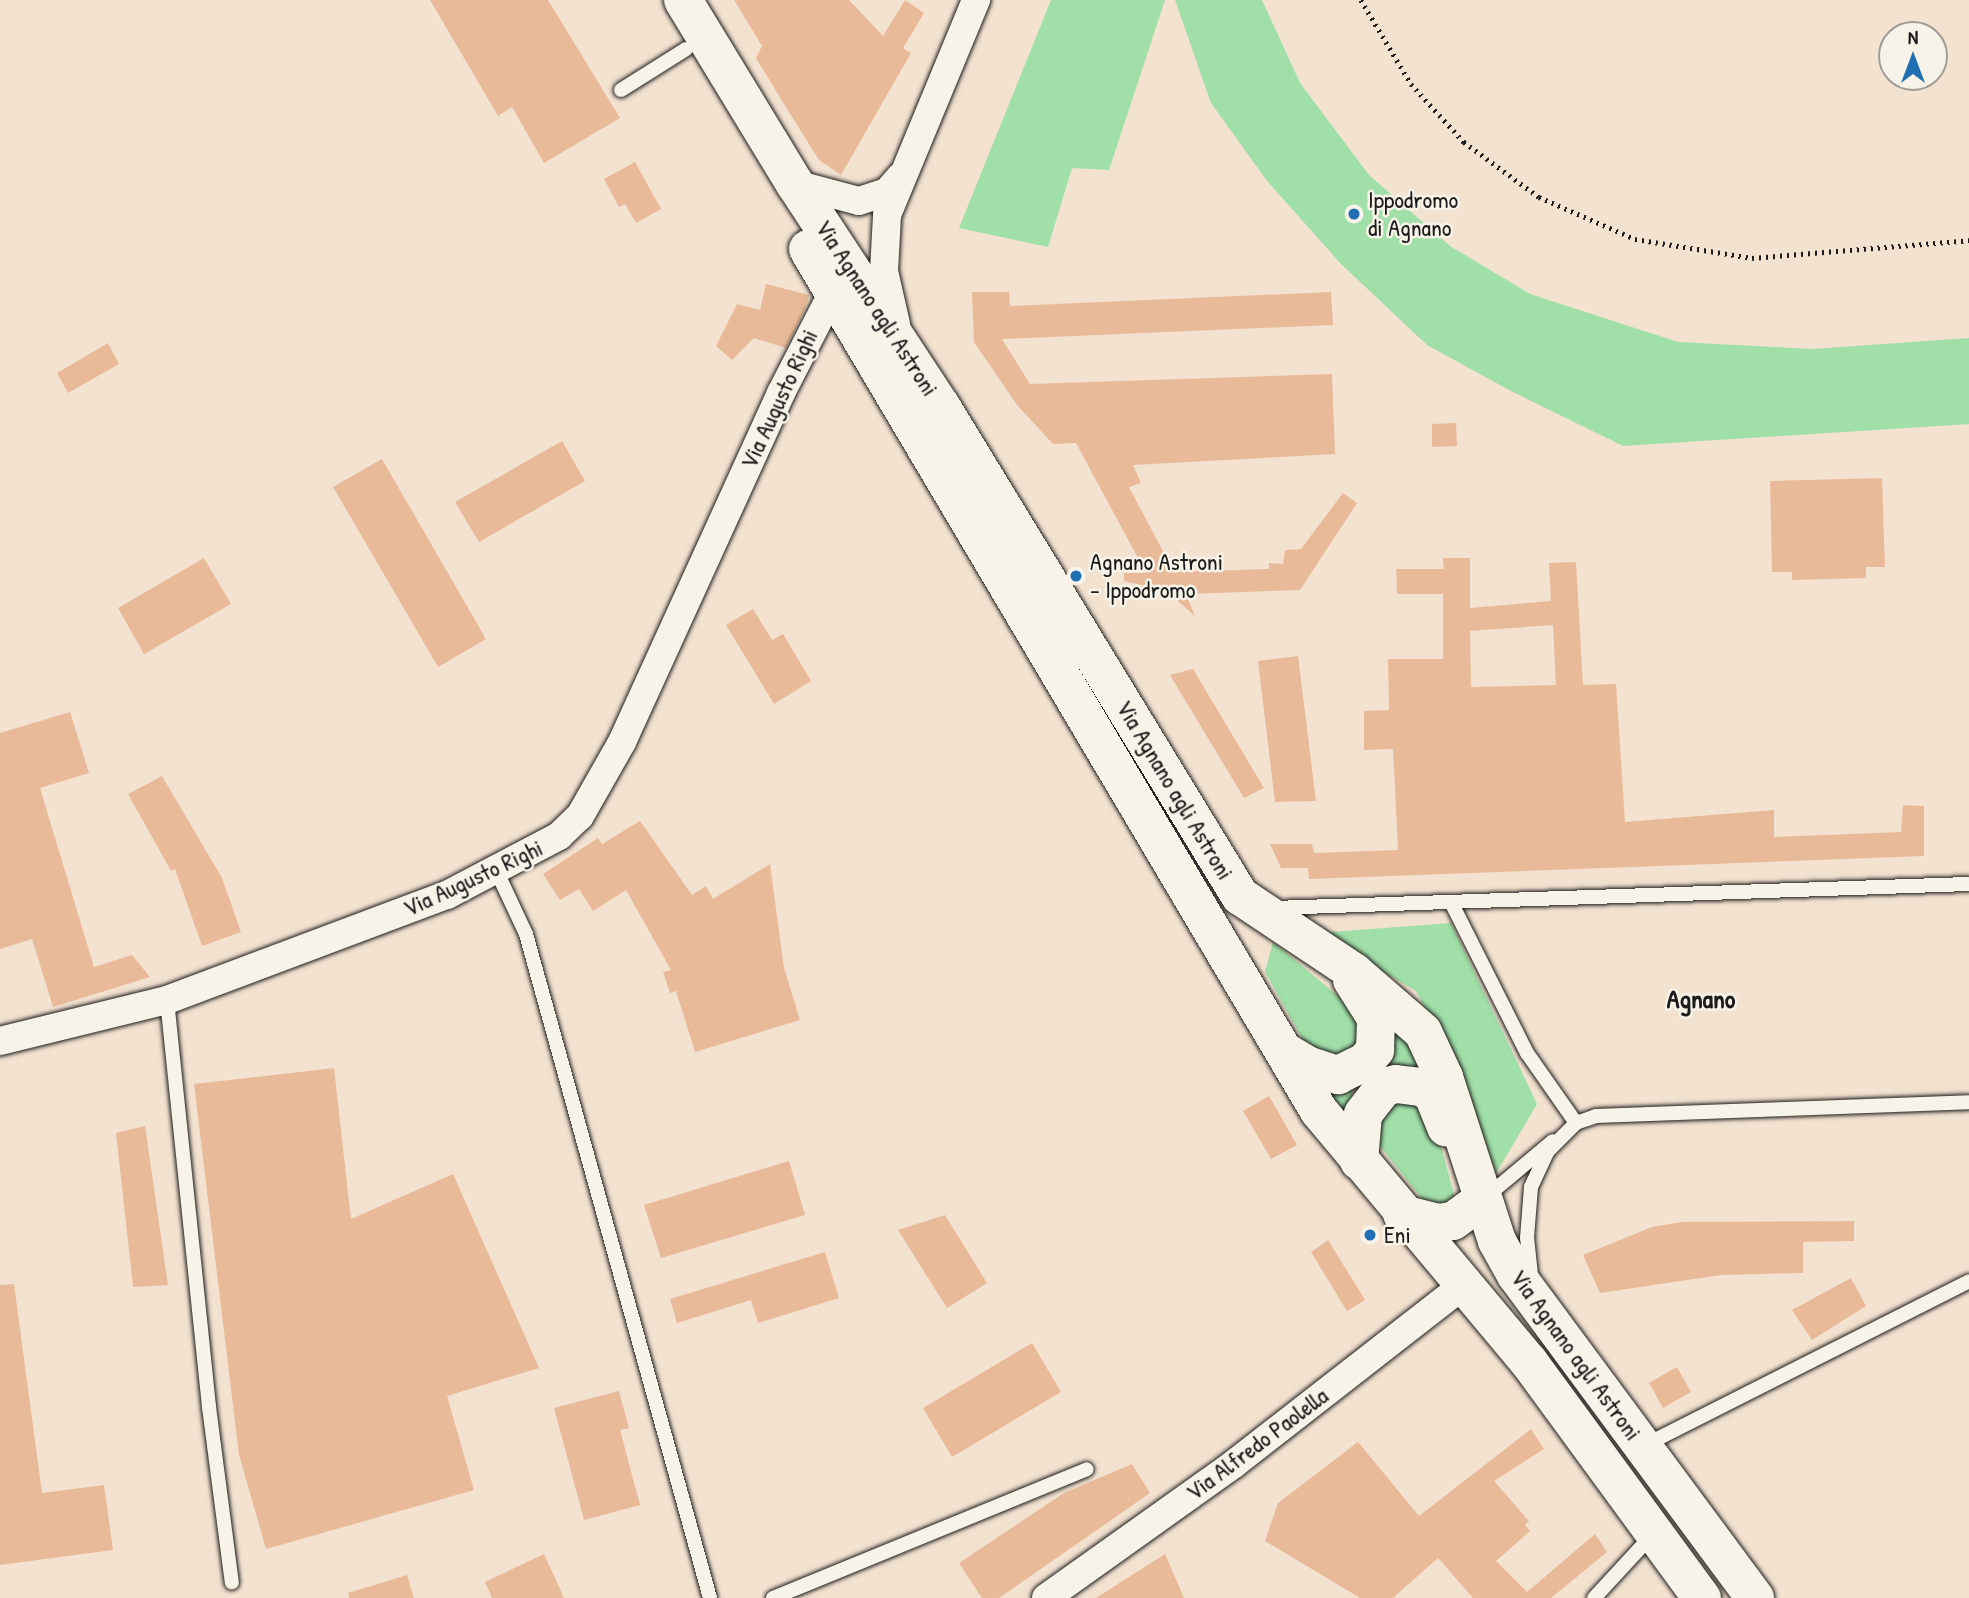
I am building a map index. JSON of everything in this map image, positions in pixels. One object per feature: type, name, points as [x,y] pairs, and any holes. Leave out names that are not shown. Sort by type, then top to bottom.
[{"type":"main road","name":"Via Agnano agli Astroni","points":[[656,0],[686,49],[841,276],[903,348],[1220,868],[1240,896],[1288,932],[1335,960],[1394,1003],[1423,1032],[1444,1077],[1497,1241],[1543,1317],[1755,1598]]},
{"type":"main road","name":"Via Agnano agli Astroni","points":[[683,0],[795,184],[841,276],[1319,1111],[1402,1214],[1529,1362],[1702,1598]]},
{"type":"main road","points":[[1257,1006],[1253,957],[1257,946],[1272,934],[1288,932]]},
{"type":"main road","points":[[1284,1051],[1307,1065],[1338,1074],[1352,1071],[1375,1050],[1376,1018],[1360,988],[1335,960]]},
{"type":"main road","points":[[1359,1161],[1363,1114],[1376,1094],[1396,1084],[1422,1087],[1439,1106],[1457,1163],[1482,1200],[1453,1221],[1438,1223],[1402,1214]]},
{"type":"street","points":[[903,348],[884,271],[887,215],[900,177],[976,0]]},
{"type":"street","points":[[795,184],[859,201],[880,195],[900,177]]},
{"type":"street","name":"Via Augusto Righi","points":[[0,1041],[167,1000],[497,872],[559,836],[580,817],[598,786],[841,276]]},
{"type":"street","name":"Via Alfredo Paolella","points":[[1046,1598],[1235,1463],[1464,1285]]},
{"type":"lane","points":[[621,90],[686,49]]},
{"type":"lane","points":[[497,872],[526,934],[710,1598]]},
{"type":"lane","points":[[1256,909],[1969,884]]},
{"type":"lane","points":[[1451,902],[1527,1053],[1576,1123]]},
{"type":"lane","points":[[167,1000],[209,1407],[232,1583]]},
{"type":"lane","points":[[1482,1200],[1576,1123],[1596,1116],[1969,1102]]},
{"type":"lane","points":[[1543,1317],[1530,1270],[1528,1210],[1538,1169],[1560,1135]]},
{"type":"lane","points":[[1642,1447],[1969,1281]]},
{"type":"lane","points":[[773,1598],[1087,1469]]},
{"type":"lane","points":[[1594,1598],[1654,1533]]},
{"type":"path","points":[[1361,0],[1411,84],[1464,142],[1539,197],[1635,239],[1752,258],[1969,240]]},
{"type":"green space","points":[[1051,0],[1165,0],[1109,170],[1072,168],[1048,247],[959,228]]},
{"type":"green space","name":"Ippodromo di Agnano","points":[[1175,0],[1262,0],[1300,83],[1369,175],[1450,246],[1530,294],[1678,342],[1812,349],[1969,338],[1969,424],[1623,446],[1511,391],[1427,345],[1341,264],[1267,181],[1211,103]]},
{"type":"green space","points":[[1451,923],[1537,1104],[1494,1177],[1456,1069],[1416,991],[1317,933]]},
{"type":"green space","points":[[1273,942],[1355,1010],[1365,1033],[1353,1053],[1320,1057],[1303,1040],[1265,972]]},
{"type":"green space","points":[[1386,1015],[1412,1038],[1435,1085],[1379,1068]]},
{"type":"green space","points":[[1317,1082],[1353,1091],[1344,1125]]},
{"type":"green space","points":[[1395,1098],[1413,1099],[1433,1116],[1457,1206],[1430,1209],[1380,1146],[1376,1127]]},
{"type":"building","points":[[430,0],[548,0],[620,118],[544,163],[512,107],[498,116]]},
{"type":"building","points":[[734,0],[849,0],[883,36],[905,0],[924,13],[903,48],[911,53],[841,175],[819,160],[787,109],[756,58],[762,46]]},
{"type":"building","points":[[635,162],[661,209],[636,223],[625,204],[619,207],[604,179]]},
{"type":"building","points":[[766,284],[809,295],[805,309],[786,348],[754,338],[732,360],[716,346],[737,304],[760,310]]},
{"type":"building","points":[[972,292],[1009,292],[1010,306],[1331,292],[1333,325],[1002,339],[1030,384],[1332,374],[1335,454],[1133,465],[1141,483],[1129,487],[1174,572],[1269,569],[1269,563],[1283,564],[1285,550],[1301,549],[1343,493],[1357,503],[1300,590],[1186,594],[1195,616],[1166,591],[1124,581],[1124,573],[1146,573],[1076,443],[1053,444],[1017,405],[974,342]]},
{"type":"building","points":[[108,343],[119,364],[68,393],[57,373]]},
{"type":"building","points":[[1456,423],[1457,446],[1432,447],[1432,424]]},
{"type":"building","points":[[562,441],[585,481],[479,542],[455,502]]},
{"type":"building","points":[[382,459],[486,639],[438,667],[333,487]]},
{"type":"building","points":[[1882,478],[1885,567],[1866,567],[1866,578],[1792,580],[1792,572],[1772,572],[1770,481]]},
{"type":"building","points":[[204,558],[231,604],[144,654],[118,608]]},
{"type":"building","points":[[1443,558],[1470,558],[1470,608],[1551,601],[1549,563],[1576,562],[1583,685],[1616,684],[1625,822],[1774,810],[1774,837],[1901,832],[1903,805],[1924,806],[1924,856],[1309,879],[1308,868],[1281,868],[1270,844],[1312,844],[1314,853],[1398,850],[1393,749],[1364,750],[1364,711],[1389,710],[1388,659],[1443,659],[1443,594],[1397,594],[1396,569],[1444,569]],"holes":[[[1553,625],[1556,685],[1471,687],[1470,631]]]},
{"type":"building","points":[[753,609],[772,640],[783,634],[811,681],[774,704],[726,625]]},
{"type":"building","points":[[1298,656],[1316,801],[1275,802],[1258,661]]},
{"type":"building","points":[[1193,669],[1264,788],[1244,798],[1170,675]]},
{"type":"building","points":[[70,712],[89,773],[40,788],[94,967],[132,955],[150,977],[53,1007],[32,939],[0,949],[0,733]]},
{"type":"building","points":[[162,776],[222,878],[241,932],[202,946],[175,869],[171,871],[128,794]]},
{"type":"building","points":[[640,821],[692,895],[706,886],[713,899],[770,864],[784,968],[800,1020],[695,1052],[676,991],[670,993],[663,972],[671,970],[626,890],[593,911],[579,889],[560,900],[543,874],[598,838],[602,844]]},
{"type":"building","points":[[334,1068],[351,1219],[453,1174],[539,1368],[447,1396],[474,1490],[266,1549],[239,1455],[194,1084]]},
{"type":"building","points":[[1269,1096],[1297,1145],[1271,1159],[1243,1111]]},
{"type":"building","points":[[145,1126],[168,1285],[133,1287],[116,1133]]},
{"type":"building","points":[[789,1161],[805,1215],[661,1258],[644,1205]]},
{"type":"building","points":[[945,1215],[987,1283],[947,1308],[898,1230]]},
{"type":"building","points":[[1854,1221],[1854,1241],[1803,1242],[1803,1273],[1721,1275],[1600,1293],[1583,1255],[1652,1227],[1682,1222]]},
{"type":"building","points":[[1328,1240],[1365,1300],[1347,1311],[1311,1252]]},
{"type":"building","points":[[825,1252],[839,1298],[758,1323],[751,1300],[677,1323],[670,1299]]},
{"type":"building","points":[[1851,1278],[1866,1306],[1812,1340],[1792,1310]]},
{"type":"building","points":[[14,1284],[42,1493],[104,1485],[113,1550],[0,1565],[0,1285]]},
{"type":"building","points":[[1032,1343],[1061,1392],[952,1457],[923,1408]]},
{"type":"building","points":[[1677,1367],[1691,1392],[1663,1408],[1649,1383]]},
{"type":"building","points":[[619,1391],[629,1428],[620,1430],[640,1505],[584,1520],[554,1408]]},
{"type":"building","points":[[1531,1429],[1544,1449],[1494,1481],[1529,1521],[1525,1525],[1530,1531],[1496,1561],[1527,1592],[1595,1534],[1607,1552],[1551,1598],[1473,1598],[1438,1558],[1393,1598],[1360,1598],[1265,1541],[1278,1503],[1358,1442],[1419,1516]]},
{"type":"building","points":[[1132,1464],[1150,1493],[999,1598],[982,1598],[959,1563],[1064,1493]]},
{"type":"building","points":[[544,1554],[564,1598],[492,1598],[485,1582]]},
{"type":"building","points":[[1165,1554],[1184,1598],[1096,1598]]},
{"type":"building","points":[[407,1575],[414,1598],[349,1598],[348,1593]]},
{"type":"place","name":"Ippodromo di Agnano","points":[[1354,214]]},
{"type":"place","name":"Agnano Astroni - Ippodromo","points":[[1076,576]]},
{"type":"place","name":"Eni","points":[[1370,1235]]},
{"type":"district","name":"Agnano","points":[[1701,999]]}]
